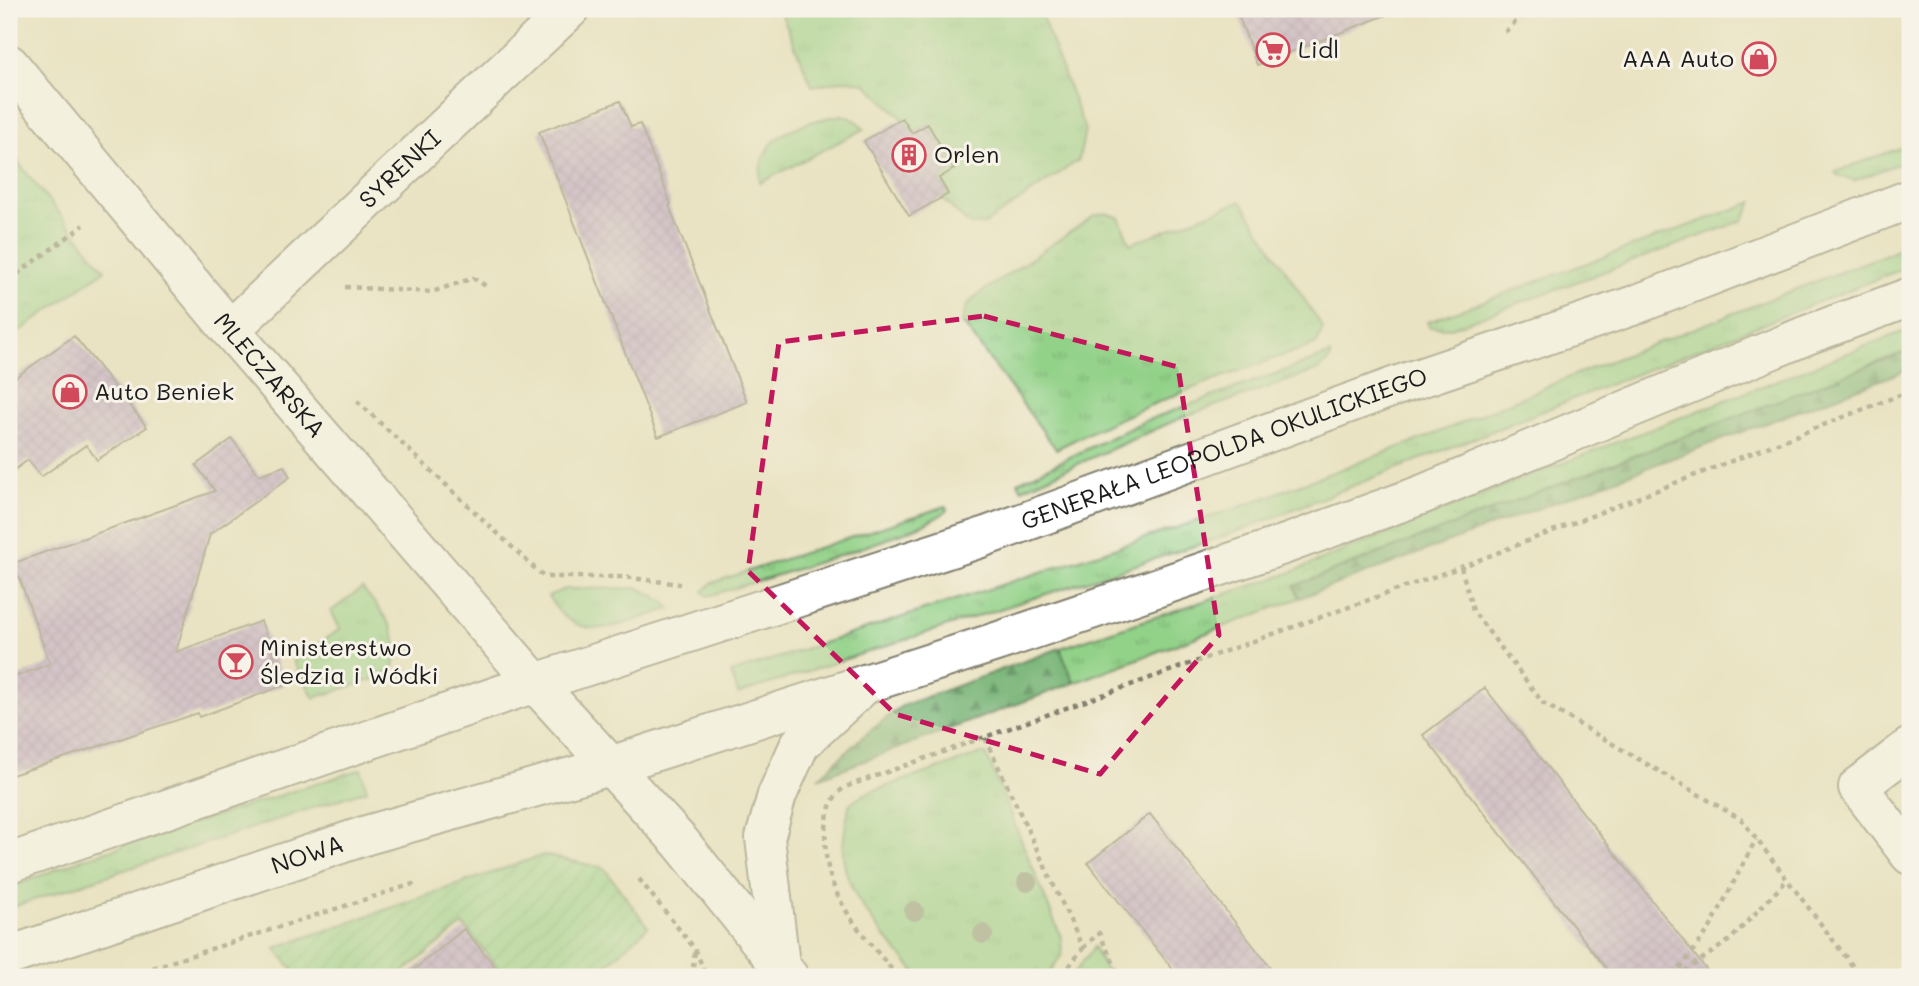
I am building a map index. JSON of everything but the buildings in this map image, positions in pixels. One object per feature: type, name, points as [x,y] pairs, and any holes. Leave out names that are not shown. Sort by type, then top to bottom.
[{"type":"main road","name":"SYRENKI","points":[[230,330],[570,9]]},
{"type":"main road","name":"MLECZARSKA","points":[[9,64],[230,330],[535,683],[681,843],[784,971]]},
{"type":"main road","name":"GENERAŁA LEOPOLDA OKULICKIEGO","points":[[535,683],[978,539],[1396,386],[1632,306],[1910,199]]},
{"type":"main road","points":[[610,766],[1156,589],[1421,495],[1807,335],[1910,297]]},
{"type":"main road","points":[[9,863],[535,683]]},
{"type":"main road","points":[[784,971],[765,838],[777,795],[800,744],[865,684]]},
{"type":"main road","points":[[1910,747],[1858,787],[1910,855]]},
{"type":"main road","name":"NOWA","points":[[9,956],[367,835],[610,766]]},
{"type":"path","points":[[1506,32],[1529,9]]},
{"type":"path","points":[[9,281],[92,219]]},
{"type":"path","points":[[333,285],[365,290],[432,292],[473,278],[486,286]]},
{"type":"path","points":[[898,977],[835,895],[825,844],[830,803],[845,787],[1461,566],[1910,391]]},
{"type":"path","points":[[348,393],[544,577],[623,577],[688,585]]},
{"type":"path","points":[[1461,566],[1473,611],[1543,703],[1742,820],[1861,977]]},
{"type":"path","points":[[985,738],[1083,947]]},
{"type":"path","points":[[1675,977],[1710,928],[1756,839]]},
{"type":"path","points":[[639,879],[695,950],[707,977]]},
{"type":"path","points":[[1675,977],[1730,940],[1787,880]]},
{"type":"path","points":[[124,977],[416,883]]},
{"type":"path","points":[[1061,977],[1083,947],[1099,933],[1120,977]]},
{"type":"path","points":[[692,977],[695,950]]},
{"type":"highlighted area","points":[[984,316],[1178,367],[1219,635],[1100,774],[895,714],[748,571],[779,342]]},
{"type":"green space","points":[[789,9],[1039,9],[1085,130],[1079,160],[985,224],[970,225],[941,198],[948,193],[939,178],[954,168],[928,124],[912,133],[902,118],[865,83],[847,80],[812,86],[781,13]]},
{"type":"green space","points":[[843,115],[857,121],[864,129],[760,183],[761,166],[774,142],[799,126]]},
{"type":"green space","points":[[1910,144],[1910,159],[1854,181],[1835,172]]},
{"type":"green space","points":[[9,151],[105,270],[9,339]]},
{"type":"green space","points":[[1241,201],[1323,328],[1317,344],[1184,392],[1056,449],[962,322],[966,307],[976,296],[1095,215],[1106,213],[1119,217],[1130,244]]},
{"type":"green space","points":[[1753,202],[1742,221],[1451,328],[1429,327],[1427,322]]},
{"type":"green space","points":[[1910,245],[1910,266],[1231,534],[738,694],[731,673],[1234,509],[1432,435],[1579,373]]},
{"type":"green space","points":[[1910,329],[1910,350],[1294,586],[1300,598],[1074,683],[1060,648],[1287,574],[1498,488]]},
{"type":"green space","points":[[1910,350],[1910,369],[1300,598],[1294,586]]},
{"type":"green space","points":[[1330,354],[1331,358],[1319,370],[1183,417],[1022,489],[1018,482],[1145,421]]},
{"type":"green space","points":[[946,506],[947,510],[933,520],[874,544],[708,596],[703,592],[712,583]]},
{"type":"green space","points":[[362,588],[384,616],[394,635],[396,657],[393,670],[378,678],[314,698],[293,661],[340,629],[331,611]]},
{"type":"green space","points":[[639,588],[665,602],[670,609],[619,625],[587,628],[573,623],[560,613],[548,596],[565,589]]},
{"type":"green space","points":[[1060,648],[1074,683],[818,778],[861,738],[902,706]]},
{"type":"green space","points":[[986,754],[1061,937],[1062,955],[1047,977],[919,977],[861,905],[846,872],[843,848],[849,805],[864,794]]},
{"type":"green space","points":[[361,769],[367,790],[9,908],[9,888],[82,859]]},
{"type":"green space","points":[[543,855],[604,868],[648,927],[594,977],[506,977],[463,925],[397,977],[299,977],[275,948]]},
{"type":"green space","points":[[1094,947],[1109,977],[1071,977]]},
{"type":"place","name":"Lidl","points":[[1273,50]]},
{"type":"place","name":"AAA Auto","points":[[1759,59]]},
{"type":"place","name":"Orlen","points":[[909,155]]},
{"type":"place","name":"Auto Beniek","points":[[70,392]]},
{"type":"place","name":"Ministerstwo Śledzia i Wódki","points":[[236,662]]}]
